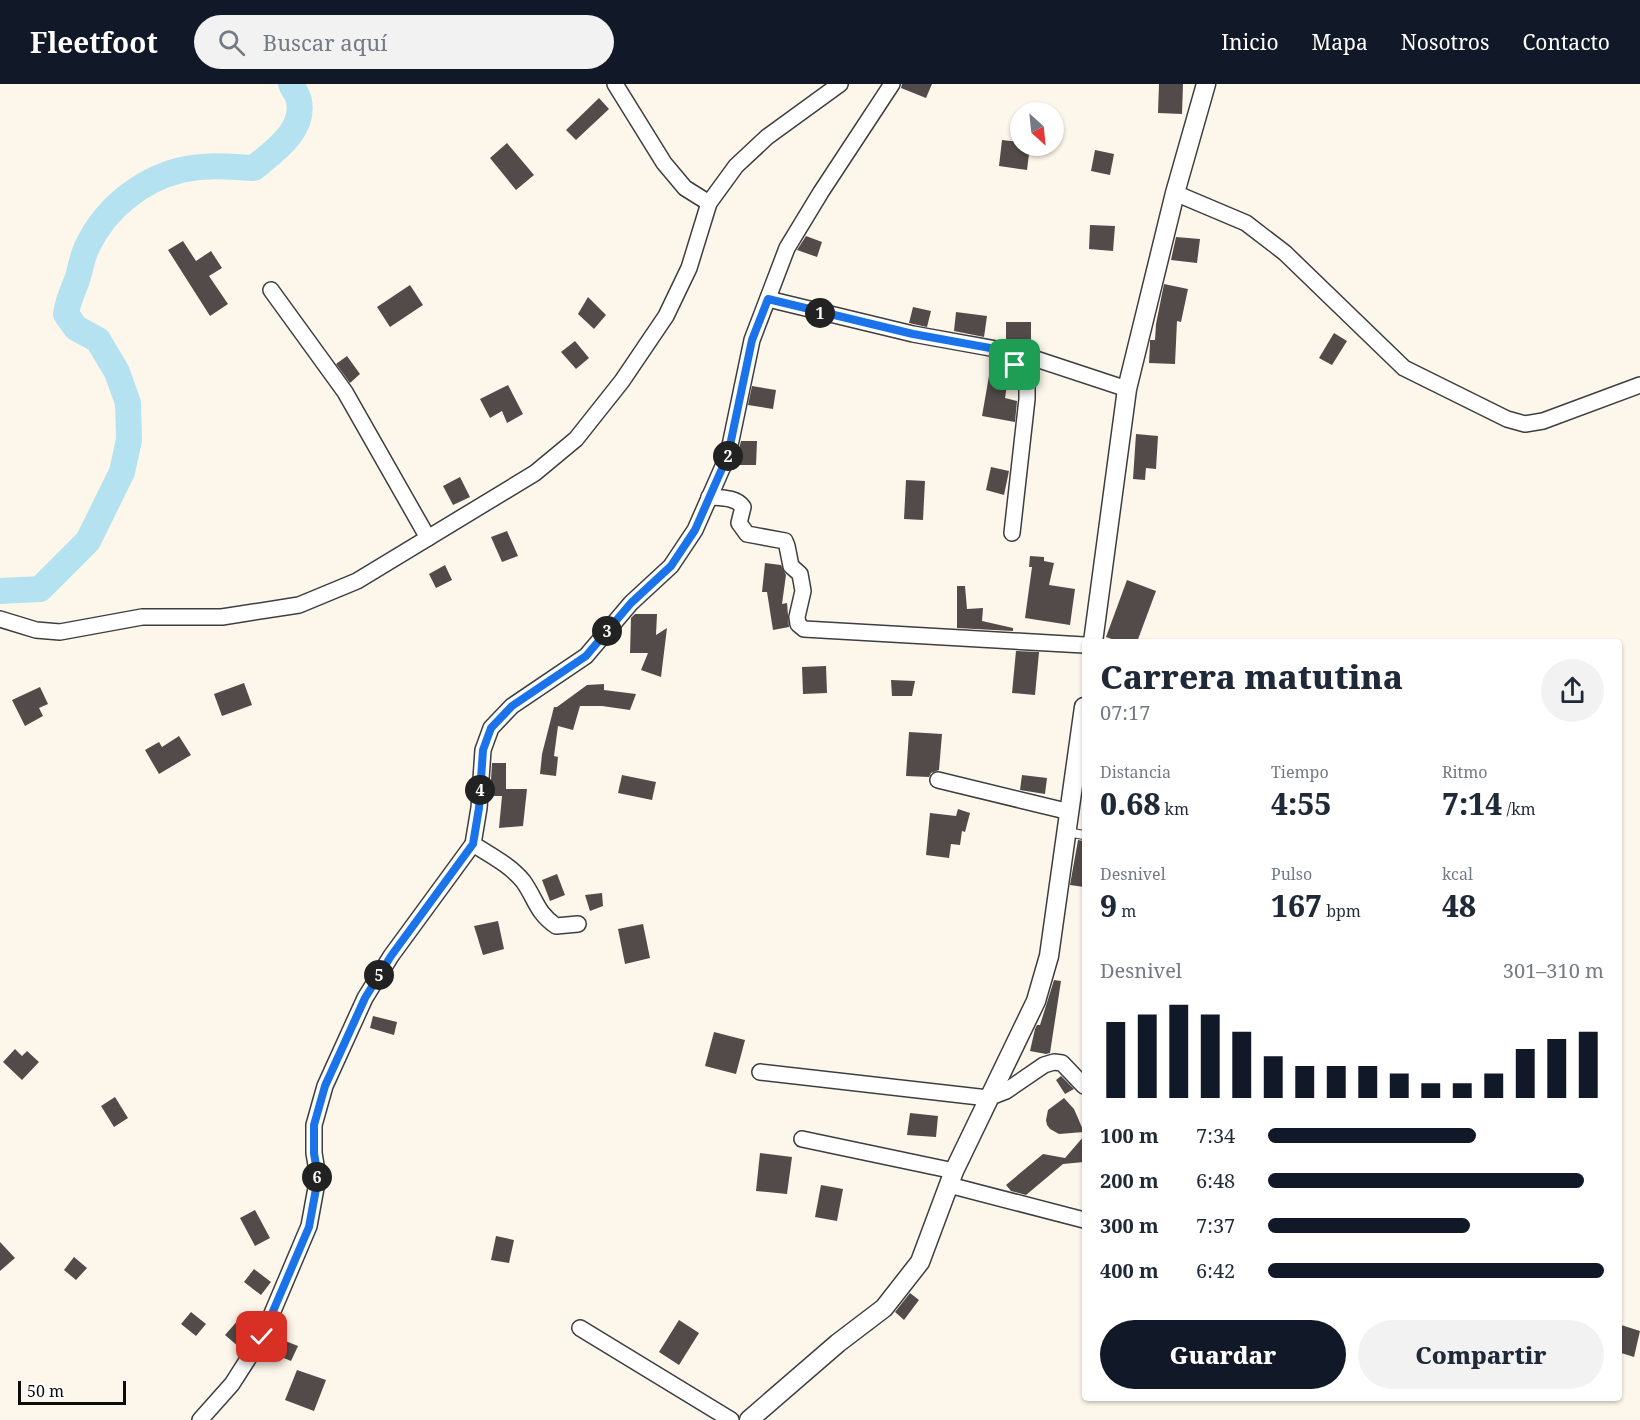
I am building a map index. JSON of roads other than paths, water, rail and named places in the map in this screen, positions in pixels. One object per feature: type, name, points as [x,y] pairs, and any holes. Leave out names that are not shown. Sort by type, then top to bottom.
[{"type":"street","points":[[615,84],[664,163],[685,188],[709,203]]},
{"type":"street","points":[[0,619],[36,630],[60,632],[142,617],[222,617],[299,605],[357,581],[535,473],[576,439],[622,381],[666,316],[689,268],[709,203],[736,166],[767,137],[840,84]]},
{"type":"street","points":[[200,1420],[232,1384],[262,1337],[309,1227],[318,1178],[314,1153],[314,1125],[325,1086],[365,998],[391,956],[473,844],[479,808],[483,750],[491,728],[512,706],[586,656],[631,603],[671,566],[695,530],[728,455],[752,340],[788,248],[821,192],[892,84]]},
{"type":"street","points":[[1093,639],[1127,389],[1175,193],[1206,84]]},
{"type":"street","points":[[1175,193],[1246,223],[1285,254],[1404,368],[1507,419],[1525,424],[1543,421],[1640,385]]},
{"type":"street","points":[[271,290],[345,392],[428,538]]},
{"type":"street","points":[[768,299],[893,330],[1018,353],[1127,389]]},
{"type":"street","points":[[1012,533],[1027,399],[1027,388],[1015,365],[1018,353]]},
{"type":"street","points":[[709,497],[740,502],[743,507],[740,523],[747,534],[784,542],[788,546],[791,566],[800,574],[803,591],[797,617],[798,624],[804,629],[1082,645]]},
{"type":"street","points":[[749,1420],[838,1343],[884,1308],[920,1262],[951,1178],[1036,1001],[1049,956],[1076,833],[1070,813],[1082,722]]},
{"type":"street","points":[[938,780],[1070,813]]},
{"type":"street","points":[[473,844],[502,862],[522,881],[544,917],[556,926],[578,924]]},
{"type":"street","points":[[760,1072],[988,1098],[1006,1091],[1044,1065],[1054,1062],[1062,1063],[1082,1084]]},
{"type":"street","points":[[802,1138],[951,1178],[1082,1219]]},
{"type":"street","points":[[580,1328],[731,1420]]},
{"type":"waterway","points":[[0,591],[40,589],[88,541],[122,472],[129,440],[128,403],[117,372],[98,340],[76,328],[66,314],[88,245],[104,219],[126,197],[152,181],[181,170],[199,167],[254,168],[286,140],[297,122],[300,112],[299,101],[291,84]]}]
